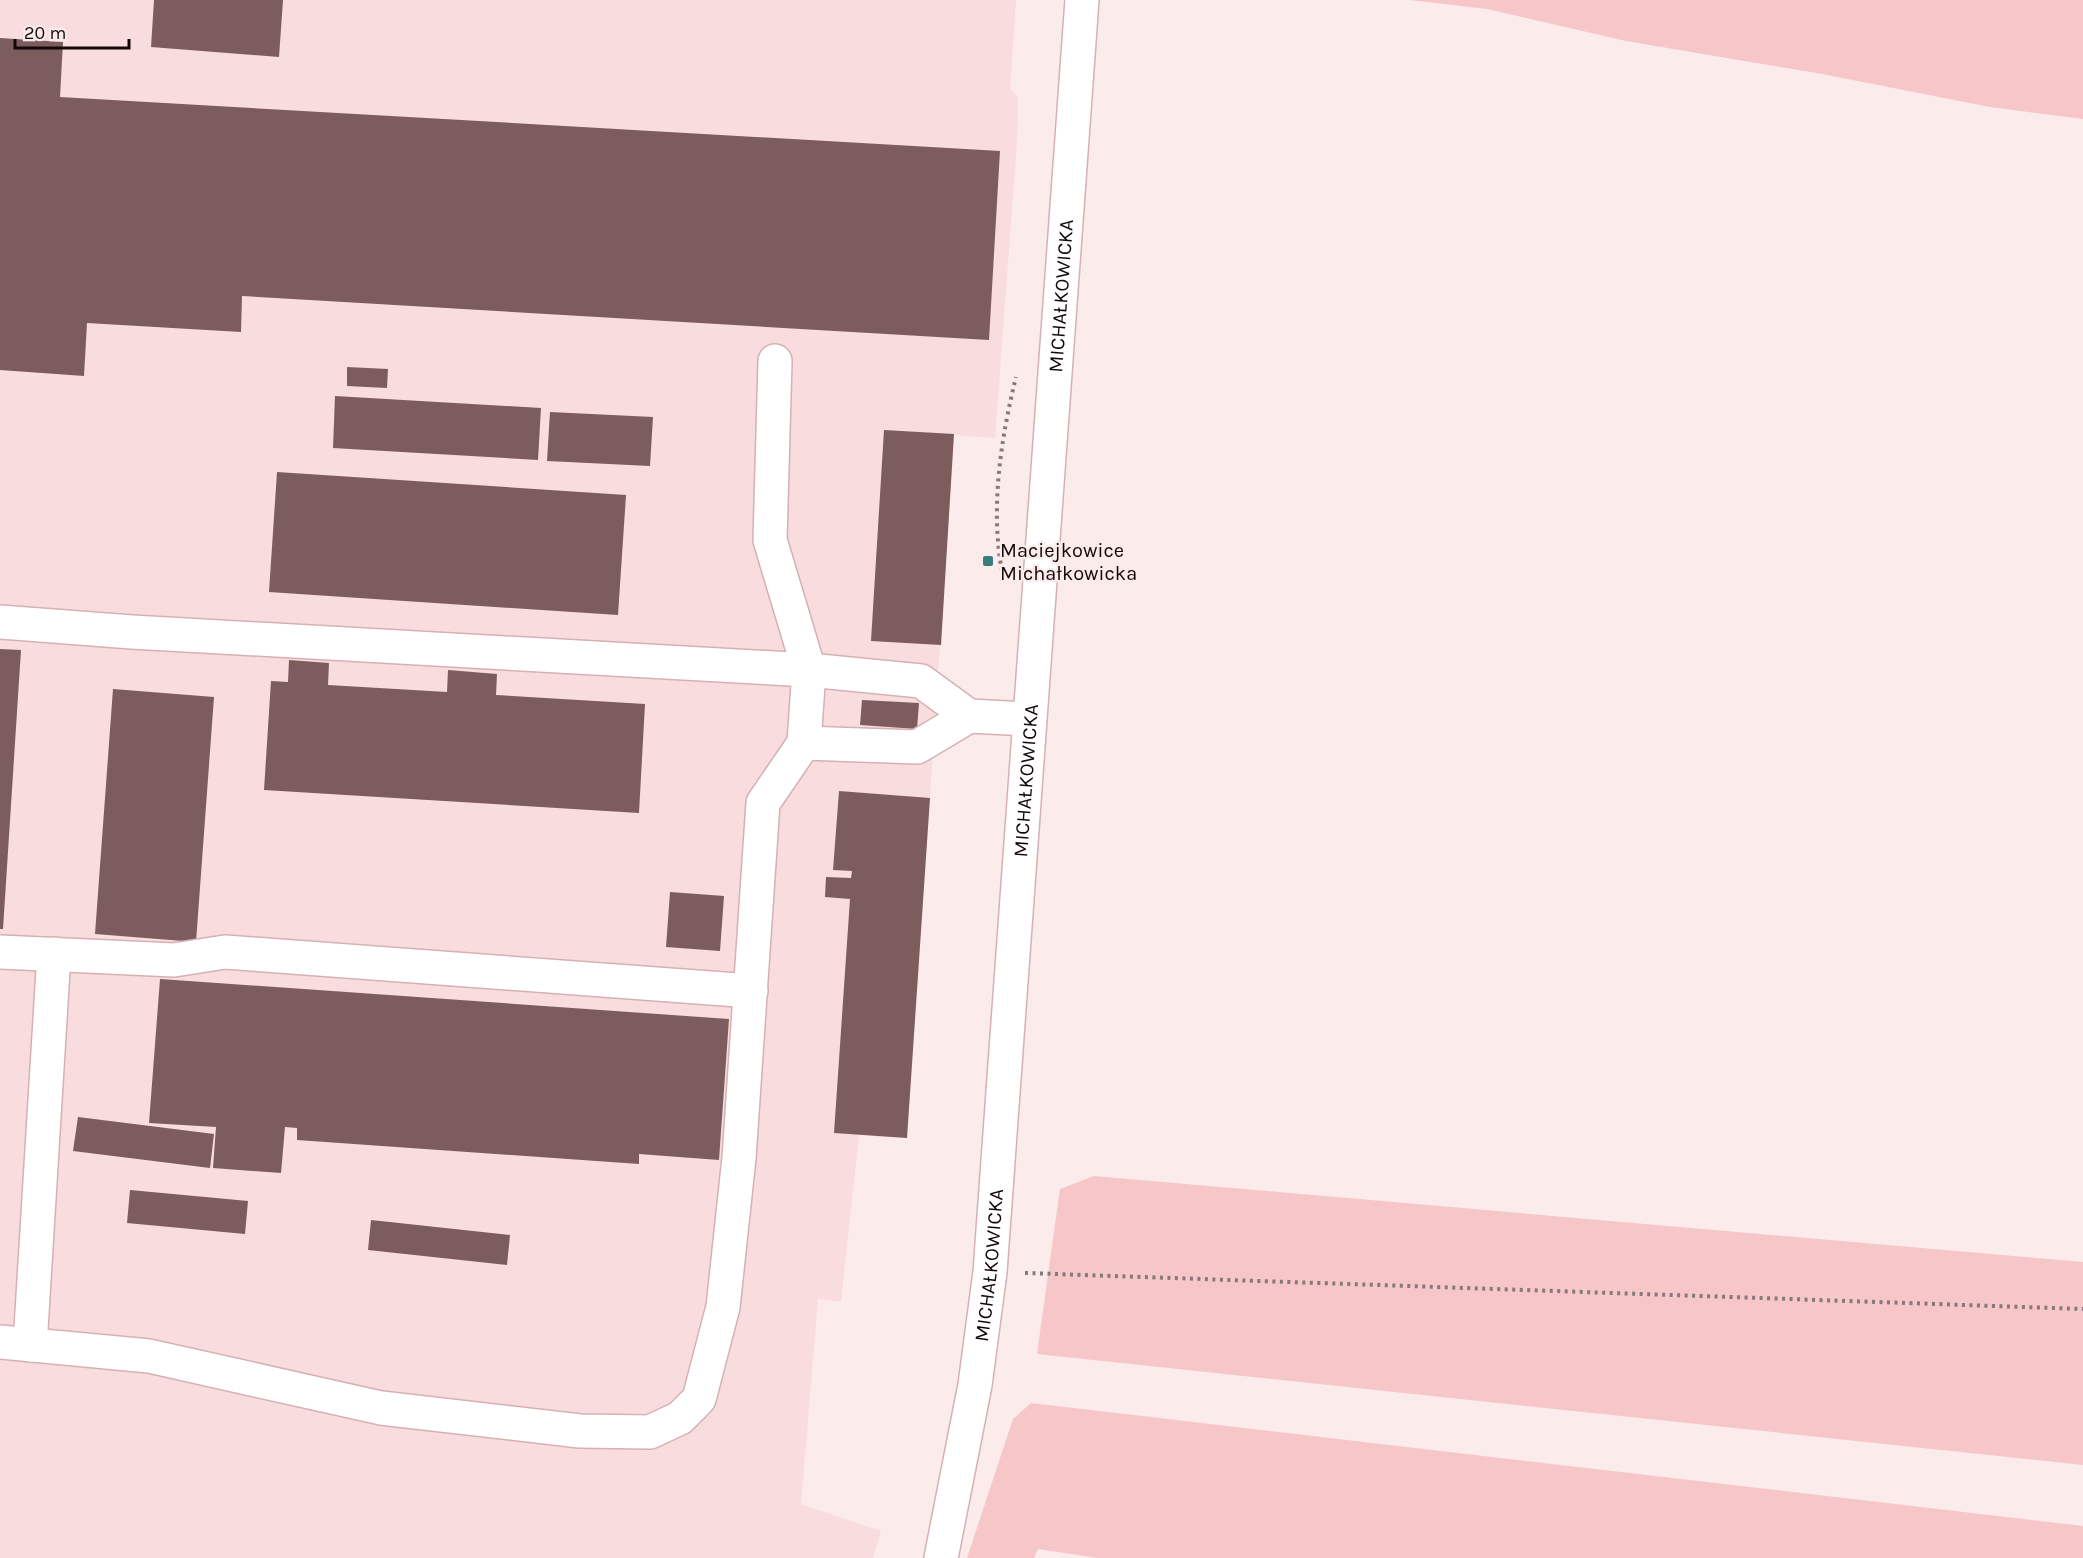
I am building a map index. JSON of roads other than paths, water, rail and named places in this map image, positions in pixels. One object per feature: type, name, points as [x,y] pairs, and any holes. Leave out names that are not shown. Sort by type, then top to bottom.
[{"type":"street","name":"MICHAŁKOWICKA","points":[[942,1558],[975,1385],[990,1272],[1082,0]]},
{"type":"street","points":[[54,954],[15,1344],[149,1356],[381,1408],[580,1431],[650,1432],[680,1418],[699,1399],[723,1308],[739,1158],[763,803],[804,743],[809,670],[770,540],[775,361]]},
{"type":"street","points":[[0,622],[132,632],[809,670],[921,681],[969,716]]},
{"type":"street","points":[[804,743],[916,747],[969,716],[1029,719]]},
{"type":"street","points":[[0,952],[174,960],[225,952],[751,991]]},
{"type":"place","name":"Maciejkowice Michałkowicka","points":[[988,561]]}]
